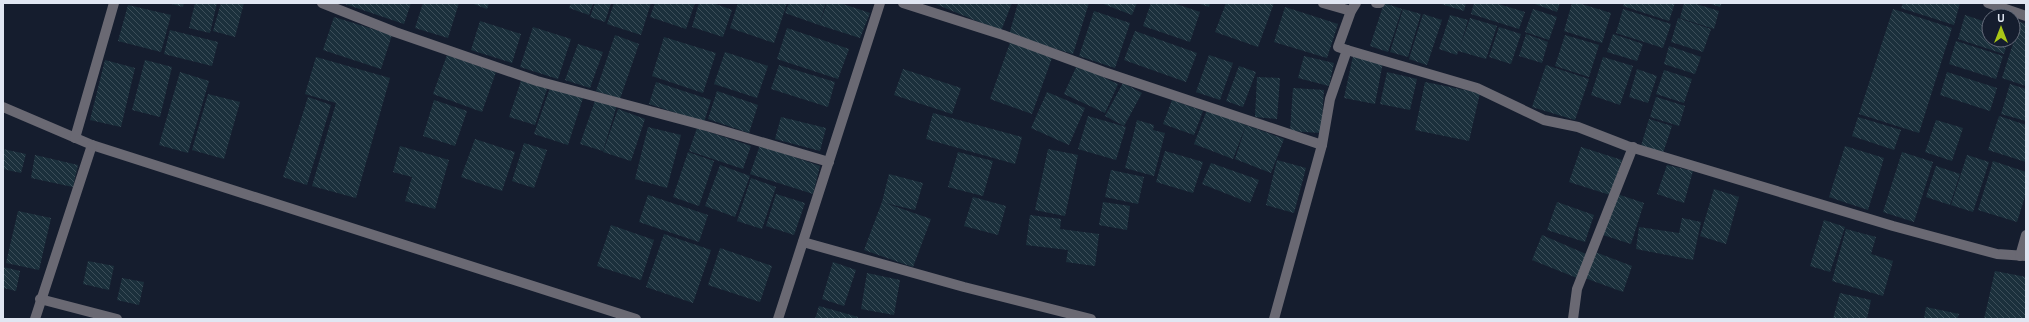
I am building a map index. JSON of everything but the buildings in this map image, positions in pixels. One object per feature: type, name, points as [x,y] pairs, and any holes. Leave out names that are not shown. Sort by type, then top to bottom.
[{"type":"street","points":[[75,138],[114,3]]},
{"type":"street","points":[[322,3],[395,32],[537,81],[710,127],[829,162]]},
{"type":"street","points":[[778,319],[880,3]]},
{"type":"street","points":[[903,3],[1003,35],[1104,72],[1322,145]]},
{"type":"street","points":[[1323,3],[1353,7],[1338,47],[1477,88],[1544,120],[1578,127],[1633,147],[1893,226],[1997,254],[2023,256],[2026,235]]},
{"type":"street","points":[[1991,3],[2026,16]]},
{"type":"street","points":[[1274,319],[1322,145],[1330,99],[1347,50]]},
{"type":"street","points":[[3,107],[92,145],[636,319]]},
{"type":"street","points":[[35,319],[92,145]]},
{"type":"street","points":[[1573,319],[1577,289],[1633,147]]},
{"type":"street","points":[[803,242],[964,287],[1091,319]]},
{"type":"street","points":[[40,300],[117,319]]}]
